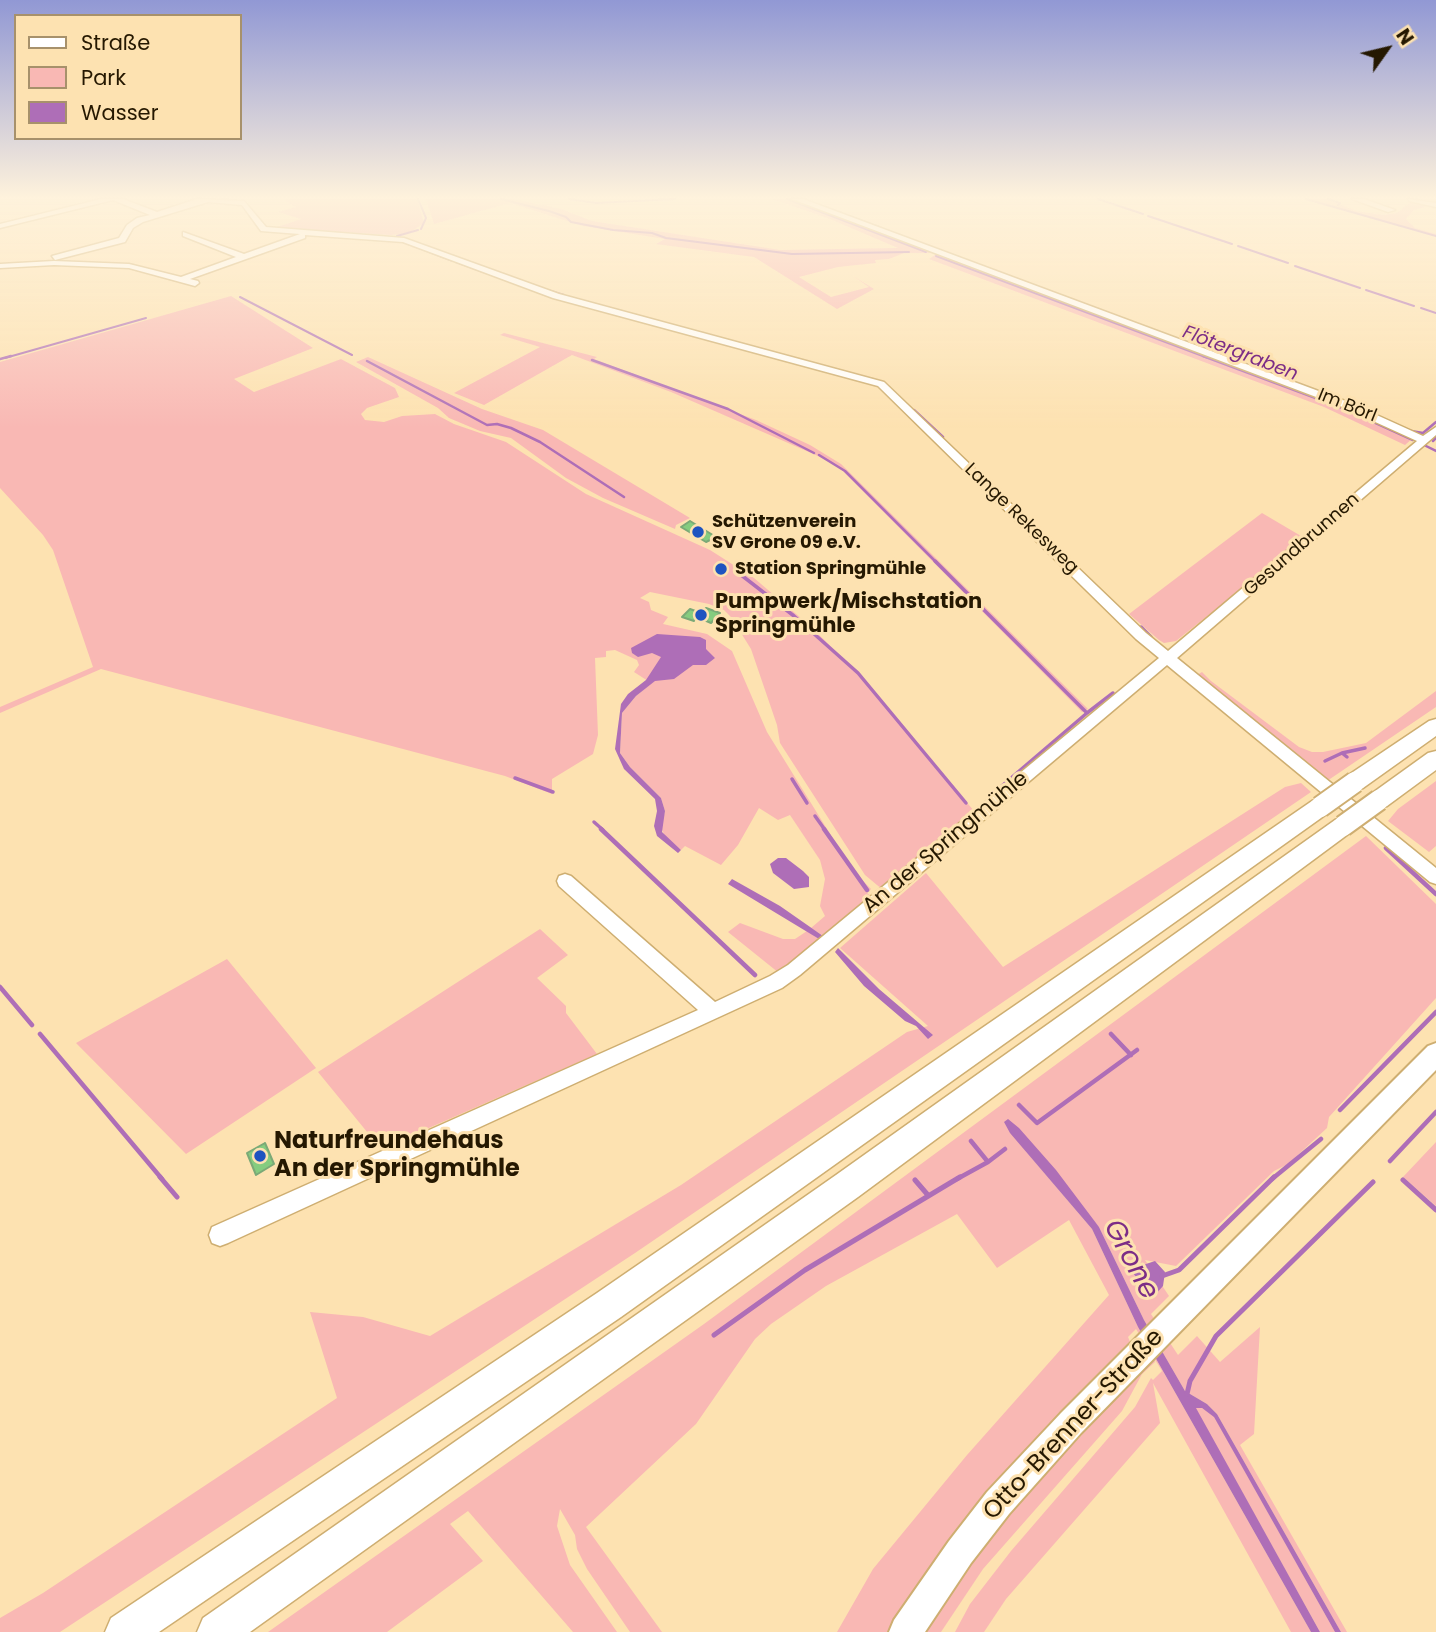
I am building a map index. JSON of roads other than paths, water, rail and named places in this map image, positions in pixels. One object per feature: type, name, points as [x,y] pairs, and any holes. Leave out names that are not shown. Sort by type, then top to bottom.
[{"type":"highway","points":[[216,1632],[859,1178],[1332,816],[1355,782],[1436,726]]},
{"type":"highway","points":[[125,1632],[1332,816],[1379,800],[1436,759]]},
{"type":"main road","name":"Otto-Brenner-Straße","points":[[906,1632],[960,1552],[998,1503],[1167,1325],[1436,1054]]},
{"type":"street","points":[[170,275],[195,283]]},
{"type":"street","points":[[183,279],[193,275]]},
{"type":"street","name":"Lange Rekesweg","points":[[499,275],[539,290],[881,384],[1169,660],[1436,877]]},
{"type":"street","name":"Im Börl","points":[[1000,275],[1344,404],[1423,440]]},
{"type":"street","name":"Gesundbrunnen","points":[[1169,660],[1436,430]]},
{"type":"street","name":"An der Springmühle","points":[[220,1235],[776,982],[812,957],[1097,714],[1152,669],[1169,660]]},
{"type":"street","points":[[565,881],[713,1012]]},
{"type":"water","points":[[657,634],[700,637],[706,640],[706,649],[715,658],[706,665],[693,665],[674,679],[655,681],[636,696],[622,713],[620,753],[661,798],[665,811],[662,832],[681,850],[678,853],[657,836],[654,826],[657,811],[655,799],[624,769],[615,749],[621,704],[628,694],[646,680],[661,657],[652,653],[638,657],[632,653],[631,648]]},
{"type":"water","points":[[778,858],[786,858],[803,871],[809,877],[809,887],[794,889],[773,873],[770,864]]},
{"type":"water","points":[[732,879],[780,906],[823,936],[819,939],[728,884]]},
{"type":"water","points":[[838,948],[879,989],[933,1035],[928,1039],[916,1026],[905,1021],[864,986],[835,952]]},
{"type":"water","points":[[1008,1119],[1056,1170],[1099,1227],[1144,1320],[1185,1391],[1207,1404],[1217,1414],[1341,1632],[1335,1632],[1214,1417],[1202,1408],[1196,1408],[1320,1632],[1311,1632],[1138,1327],[1092,1229],[1010,1133],[1004,1122]]},
{"type":"water","points":[[1155,1261],[1165,1272],[1163,1286],[1155,1295],[1144,1296],[1140,1292],[1140,1282],[1133,1273],[1137,1267]]},
{"type":"waterway","name":"Flötergraben","points":[[987,275],[1208,358]]},
{"type":"waterway","points":[[1322,275],[1360,288]]},
{"type":"waterway","points":[[548,290],[564,295]]},
{"type":"waterway","points":[[1366,290],[1414,306]]},
{"type":"waterway","points":[[240,297],[352,355]]},
{"type":"waterway","points":[[1421,308],[1436,313]]},
{"type":"waterway","points":[[5,358],[146,318]]},
{"type":"waterway","points":[[0,359],[11,356]]},
{"type":"waterway","name":"Flötergraben","points":[[1203,356],[1345,409],[1413,440]]},
{"type":"waterway","points":[[592,360],[728,409],[814,453]]},
{"type":"waterway","points":[[367,361],[487,425],[497,424],[511,428],[540,442],[624,497]]},
{"type":"waterway","points":[[914,410],[943,437]]},
{"type":"waterway","points":[[1411,431],[1423,433],[1436,422]]},
{"type":"waterway","points":[[1433,441],[1436,438]]},
{"type":"waterway","name":"Flötergraben","points":[[1424,445],[1436,451]]},
{"type":"waterway","points":[[819,455],[845,471],[1087,713]]},
{"type":"waterway","points":[[736,571],[794,616],[858,673],[966,803]]},
{"type":"waterway","points":[[1141,627],[1151,637]]},
{"type":"waterway","points":[[1087,713],[1113,693]]},
{"type":"waterway","points":[[990,796],[1087,713]]},
{"type":"waterway","points":[[1342,753],[1365,748]]},
{"type":"waterway","points":[[1325,761],[1342,753]]},
{"type":"waterway","points":[[1342,753],[1347,757]]},
{"type":"waterway","points":[[515,778],[553,792]]},
{"type":"waterway","points":[[792,779],[807,803]]},
{"type":"waterway","points":[[815,816],[825,830]]},
{"type":"waterway","points":[[594,822],[603,830]]},
{"type":"waterway","points":[[601,829],[755,975]]},
{"type":"waterway","points":[[824,829],[867,890]]},
{"type":"waterway","points":[[1386,848],[1436,894]]},
{"type":"waterway","points":[[0,987],[32,1025]]},
{"type":"waterway","points":[[1340,1110],[1436,1012]]},
{"type":"waterway","points":[[40,1034],[162,1179]]},
{"type":"waterway","points":[[1111,1034],[1131,1055]]},
{"type":"waterway","points":[[1131,1055],[1137,1050]]},
{"type":"waterway","points":[[1019,1105],[1037,1123],[1131,1055]]},
{"type":"waterway","points":[[1390,1161],[1436,1112]]},
{"type":"waterway","points":[[1272,1179],[1321,1139]]},
{"type":"waterway","points":[[971,1141],[988,1162]]},
{"type":"waterway","points":[[988,1162],[1005,1149]]},
{"type":"waterway","points":[[957,1179],[988,1162]]},
{"type":"waterway","points":[[160,1177],[177,1197]]},
{"type":"waterway","points":[[714,1335],[805,1270],[960,1177]]},
{"type":"waterway","name":"Grone","points":[[1162,1276],[1179,1270],[1274,1177]]},
{"type":"waterway","points":[[915,1180],[927,1194]]},
{"type":"waterway","points":[[1403,1180],[1436,1210]]},
{"type":"waterway","points":[[1187,1394],[1190,1381],[1216,1336],[1373,1182]]},
{"type":"place","name":"Schützenverein SV Grone 09 e.V.","points":[[698,532]]},
{"type":"place","name":"Station Springmühle","points":[[721,569]]},
{"type":"place","name":"Pumpwerk/Mischstation Springmühle","points":[[701,615]]},
{"type":"place","name":"Naturfreundehaus An der Springmühle","points":[[260,1156]]}]
